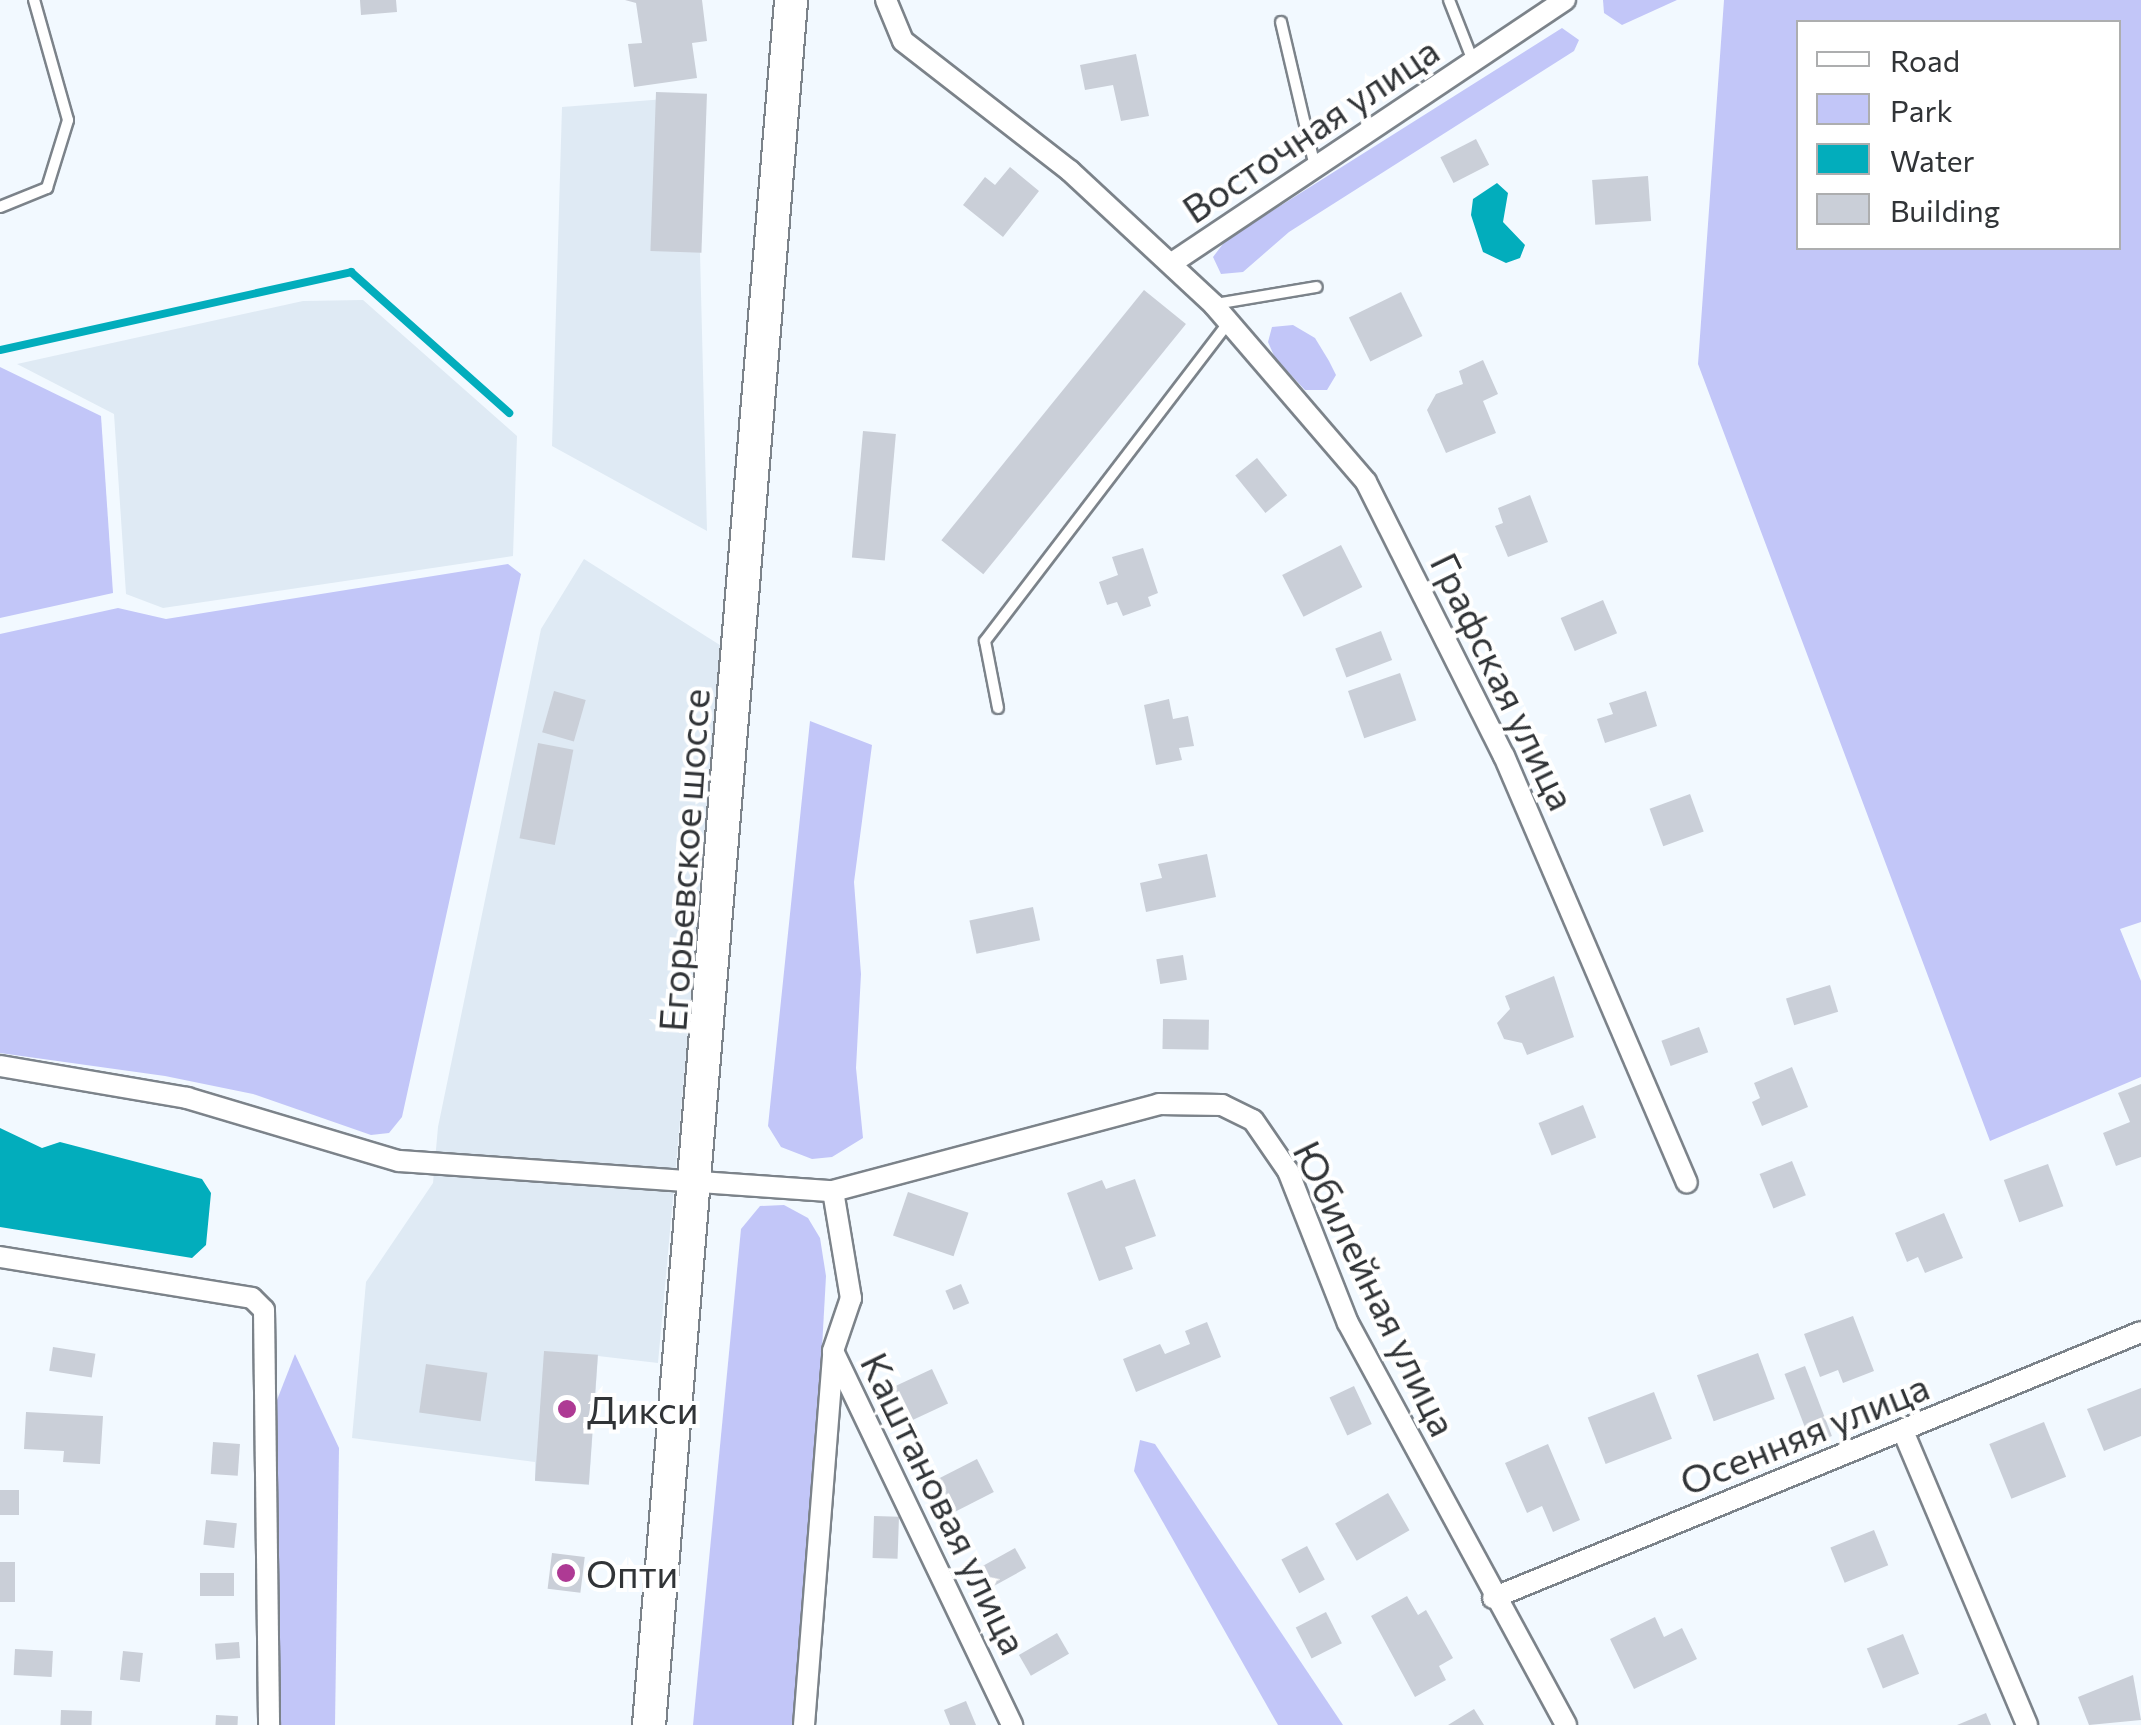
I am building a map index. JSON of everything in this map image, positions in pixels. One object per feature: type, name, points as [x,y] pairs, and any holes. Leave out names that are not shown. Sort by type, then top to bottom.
[{"type":"main road","name":"Егорьевское шоссе","points":[[649,1725],[791,0]]},
{"type":"street","name":"Восточная улица","points":[[886,0],[903,41],[1070,171],[1172,263],[1473,61],[1534,8],[1566,0]]},
{"type":"street","name":"Графская улица","points":[[1172,263],[1214,304],[1366,482],[1504,756],[1593,950],[1687,1182]]},
{"type":"street","name":"Юбилейная улица","points":[[0,1066],[187,1098],[399,1161],[696,1187],[834,1191],[1159,1104],[1222,1105],[1253,1120],[1288,1171],[1348,1323],[1493,1598],[1566,1725]]},
{"type":"street","name":"Каштановая улица","points":[[834,1191],[851,1298],[833,1350],[1012,1725]]},
{"type":"street","points":[[0,1257],[252,1298],[264,1310],[269,1725]]},
{"type":"street","name":"Осенняя улица","points":[[1493,1598],[2141,1332]]},
{"type":"street","points":[[804,1725],[833,1350]]},
{"type":"street","points":[[1903,1430],[2027,1725]]},
{"type":"lane","points":[[0,207],[47,188],[68,120],[34,0]]},
{"type":"lane","points":[[1450,0],[1473,61]]},
{"type":"lane","points":[[1281,22],[1314,168]]},
{"type":"lane","points":[[1214,304],[1317,287]]},
{"type":"lane","points":[[998,708],[985,641],[1229,322]]},
{"type":"shaded area","points":[[704,96],[700,253],[707,531],[552,446],[562,107]]},
{"type":"shaded area","points":[[363,300],[517,436],[513,556],[163,608],[126,594],[114,414],[17,364],[303,301]]},
{"type":"shaded area","points":[[584,559],[723,647],[658,1363],[598,1356],[589,1485],[535,1481],[535,1462],[352,1438],[366,1282],[433,1183],[438,1127],[541,629]]},
{"type":"green space","points":[[1603,0],[1677,0],[1622,25],[1604,13]]},
{"type":"green space","points":[[1724,0],[2141,0],[2141,922],[2120,929],[2141,981],[2141,1077],[1990,1141],[1698,364]]},
{"type":"green space","points":[[1562,28],[1579,40],[1574,51],[1289,232],[1243,272],[1221,274],[1213,257],[1226,240]]},
{"type":"green space","points":[[1293,325],[1315,338],[1329,361],[1336,375],[1327,390],[1305,390],[1275,358],[1268,342],[1272,327]]},
{"type":"green space","points":[[0,367],[101,416],[113,593],[0,618]]},
{"type":"green space","points":[[508,564],[521,574],[402,1117],[389,1133],[371,1135],[253,1094],[165,1076],[0,1053],[0,634],[118,608],[166,619]]},
{"type":"green space","points":[[810,721],[872,745],[854,882],[861,974],[856,1068],[863,1138],[832,1157],[812,1159],[781,1147],[768,1126]]},
{"type":"green space","points":[[784,1205],[808,1218],[820,1238],[826,1276],[801,1725],[693,1725],[741,1229],[760,1206]]},
{"type":"green space","points":[[295,1354],[339,1448],[335,1725],[280,1725],[277,1400]]},
{"type":"green space","points":[[1140,1440],[1155,1444],[1343,1725],[1278,1725],[1134,1471]]},
{"type":"water","points":[[1497,183],[1508,193],[1503,222],[1525,245],[1520,258],[1506,263],[1483,252],[1471,215],[1473,199]]},
{"type":"water","points":[[0,1128],[42,1148],[60,1142],[202,1179],[211,1193],[206,1245],[192,1258],[0,1227]]},
{"type":"building","points":[[360,0],[396,0],[397,12],[361,15]]},
{"type":"building","points":[[625,0],[702,0],[707,41],[692,43],[697,78],[634,87],[628,44],[642,43],[636,3]]},
{"type":"building","points":[[1136,54],[1149,116],[1121,121],[1113,85],[1085,90],[1080,65]]},
{"type":"building","points":[[656,92],[707,94],[701,253],[650,251]]},
{"type":"building","points":[[1476,139],[1489,165],[1454,183],[1440,157]]},
{"type":"building","points":[[1010,167],[1039,191],[1003,237],[963,205],[985,177],[995,185]]},
{"type":"building","points":[[1648,176],[1651,221],[1595,225],[1592,180]]},
{"type":"building","points":[[1144,290],[1186,324],[983,574],[941,540]]},
{"type":"building","points":[[1401,292],[1422,336],[1370,361],[1349,317]]},
{"type":"building","points":[[1483,360],[1498,394],[1483,401],[1496,433],[1446,453],[1427,410],[1436,394],[1463,384],[1459,371]]},
{"type":"building","points":[[863,431],[896,434],[885,560],[852,558]]},
{"type":"building","points":[[1257,458],[1287,495],[1265,513],[1235,476]]},
{"type":"building","points":[[1530,495],[1548,542],[1508,557],[1495,526],[1503,523],[1498,508]]},
{"type":"building","points":[[1341,545],[1362,587],[1304,617],[1282,575]]},
{"type":"building","points":[[1143,548],[1158,593],[1148,597],[1151,606],[1123,616],[1117,602],[1107,605],[1099,582],[1118,575],[1112,557]]},
{"type":"building","points":[[1603,600],[1617,633],[1575,651],[1561,618]]},
{"type":"building","points":[[1381,631],[1392,660],[1346,678],[1335,649]]},
{"type":"building","points":[[1400,673],[1416,720],[1364,738],[1348,691]]},
{"type":"building","points":[[554,691],[586,700],[574,741],[542,732]]},
{"type":"building","points":[[1646,691],[1657,726],[1605,743],[1597,719],[1613,714],[1609,703]]},
{"type":"building","points":[[1169,699],[1173,719],[1188,716],[1194,746],[1179,748],[1182,760],[1156,765],[1144,705]]},
{"type":"building","points":[[538,743],[573,750],[555,845],[519,838]]},
{"type":"building","points":[[1690,794],[1704,832],[1663,846],[1650,809]]},
{"type":"building","points":[[1207,854],[1216,897],[1146,912],[1140,883],[1162,878],[1158,864]]},
{"type":"building","points":[[1033,907],[1040,940],[976,954],[969,921]]},
{"type":"building","points":[[1183,955],[1187,980],[1160,984],[1156,959]]},
{"type":"building","points":[[1554,976],[1574,1037],[1527,1055],[1522,1043],[1504,1039],[1497,1023],[1510,1009],[1505,996]]},
{"type":"building","points":[[1830,985],[1838,1012],[1794,1025],[1786,998]]},
{"type":"building","points":[[1163,1019],[1209,1020],[1208,1050],[1162,1049]]},
{"type":"building","points":[[1699,1027],[1708,1052],[1671,1066],[1661,1041]]},
{"type":"building","points":[[1792,1067],[1808,1107],[1762,1126],[1752,1102],[1760,1098],[1754,1083]]},
{"type":"building","points":[[2141,1084],[2141,1157],[2116,1166],[2103,1133],[2130,1122],[2118,1093]]},
{"type":"building","points":[[1583,1105],[1596,1137],[1552,1155],[1538,1123]]},
{"type":"building","points":[[1792,1161],[1806,1195],[1773,1208],[1760,1174]]},
{"type":"building","points":[[2048,1164],[2063,1206],[2019,1222],[2004,1180]]},
{"type":"building","points":[[1135,1179],[1156,1236],[1125,1247],[1133,1269],[1099,1281],[1067,1193],[1102,1180],[1106,1189]]},
{"type":"building","points":[[908,1192],[969,1213],[954,1256],[893,1235]]},
{"type":"building","points":[[1944,1213],[1963,1258],[1925,1273],[1918,1257],[1907,1262],[1895,1233]]},
{"type":"building","points":[[961,1284],[969,1303],[954,1310],[945,1291]]},
{"type":"building","points":[[1853,1316],[1874,1371],[1843,1383],[1838,1370],[1820,1377],[1804,1334]]},
{"type":"building","points":[[1207,1322],[1221,1357],[1136,1392],[1123,1359],[1160,1344],[1165,1354],[1190,1344],[1185,1331]]},
{"type":"building","points":[[53,1347],[95,1354],[92,1377],[49,1371]]},
{"type":"building","name":"Дикси","points":[[544,1351],[598,1355],[589,1484],[535,1481]]},
{"type":"building","points":[[1758,1353],[1775,1399],[1714,1421],[1697,1375]]},
{"type":"building","points":[[426,1364],[487,1373],[481,1421],[419,1413]]},
{"type":"building","points":[[1805,1366],[1832,1436],[1811,1444],[1784,1374]]},
{"type":"building","points":[[932,1369],[948,1403],[910,1421],[894,1387]]},
{"type":"building","points":[[1354,1386],[1372,1424],[1347,1435],[1330,1397]]},
{"type":"building","points":[[2141,1388],[2141,1436],[2104,1451],[2087,1409]]},
{"type":"building","points":[[1654,1392],[1672,1439],[1606,1464],[1588,1417]]},
{"type":"building","points":[[26,1412],[103,1416],[100,1464],[63,1462],[64,1451],[24,1449]]},
{"type":"building","points":[[2044,1422],[2066,1477],[2011,1499],[1989,1444]]},
{"type":"building","points":[[213,1442],[240,1444],[238,1476],[211,1474]]},
{"type":"building","points":[[1548,1444],[1580,1520],[1553,1532],[1542,1506],[1527,1513],[1505,1463]]},
{"type":"building","points":[[977,1459],[994,1492],[955,1512],[938,1479]]},
{"type":"building","points":[[0,1490],[19,1490],[19,1515],[0,1515]]},
{"type":"building","points":[[1388,1493],[1410,1530],[1357,1561],[1335,1524]]},
{"type":"building","points":[[874,1516],[899,1517],[898,1559],[873,1558]]},
{"type":"building","points":[[206,1520],[237,1523],[234,1548],[203,1545]]},
{"type":"building","points":[[1874,1530],[1888,1565],[1845,1583],[1830,1548]]},
{"type":"building","points":[[1307,1546],[1325,1580],[1299,1593],[1281,1560]]},
{"type":"building","points":[[1015,1548],[1026,1568],[992,1587],[981,1567]]},
{"type":"building","points":[[552,1553],[585,1557],[580,1593],[548,1589]]},
{"type":"building","points":[[0,1562],[15,1562],[15,1602],[0,1602]]},
{"type":"building","points":[[200,1573],[234,1573],[234,1596],[200,1596]]},
{"type":"building","points":[[1407,1596],[1418,1615],[1426,1610],[1453,1658],[1439,1666],[1446,1680],[1415,1697],[1371,1616]]},
{"type":"building","points":[[1326,1612],[1342,1643],[1312,1659],[1296,1627]]},
{"type":"building","points":[[1655,1617],[1664,1637],[1682,1628],[1697,1659],[1634,1689],[1610,1639]]},
{"type":"building","points":[[1057,1633],[1069,1654],[1031,1676],[1019,1655]]},
{"type":"building","points":[[1903,1634],[1919,1674],[1883,1688],[1867,1649]]},
{"type":"building","points":[[239,1642],[240,1658],[216,1660],[215,1644]]},
{"type":"building","points":[[15,1649],[53,1651],[52,1677],[14,1675]]},
{"type":"building","points":[[123,1651],[143,1653],[140,1682],[120,1680]]},
{"type":"building","points":[[2133,1675],[2141,1720],[2089,1725],[2078,1697]]},
{"type":"building","points":[[966,1701],[976,1725],[950,1725],[944,1710]]},
{"type":"building","points":[[1474,1709],[1484,1725],[1448,1725]]},
{"type":"building","points":[[61,1710],[92,1711],[91,1725],[60,1725]]},
{"type":"building","points":[[1986,1713],[1991,1725],[1957,1725]]},
{"type":"building","points":[[216,1715],[238,1716],[238,1725],[215,1725]]},
{"type":"waterway","points":[[0,350],[351,272],[509,413]]},
{"type":"place","name":"Дикси","points":[[567,1409]]},
{"type":"place","name":"Опти","points":[[566,1573]]}]
